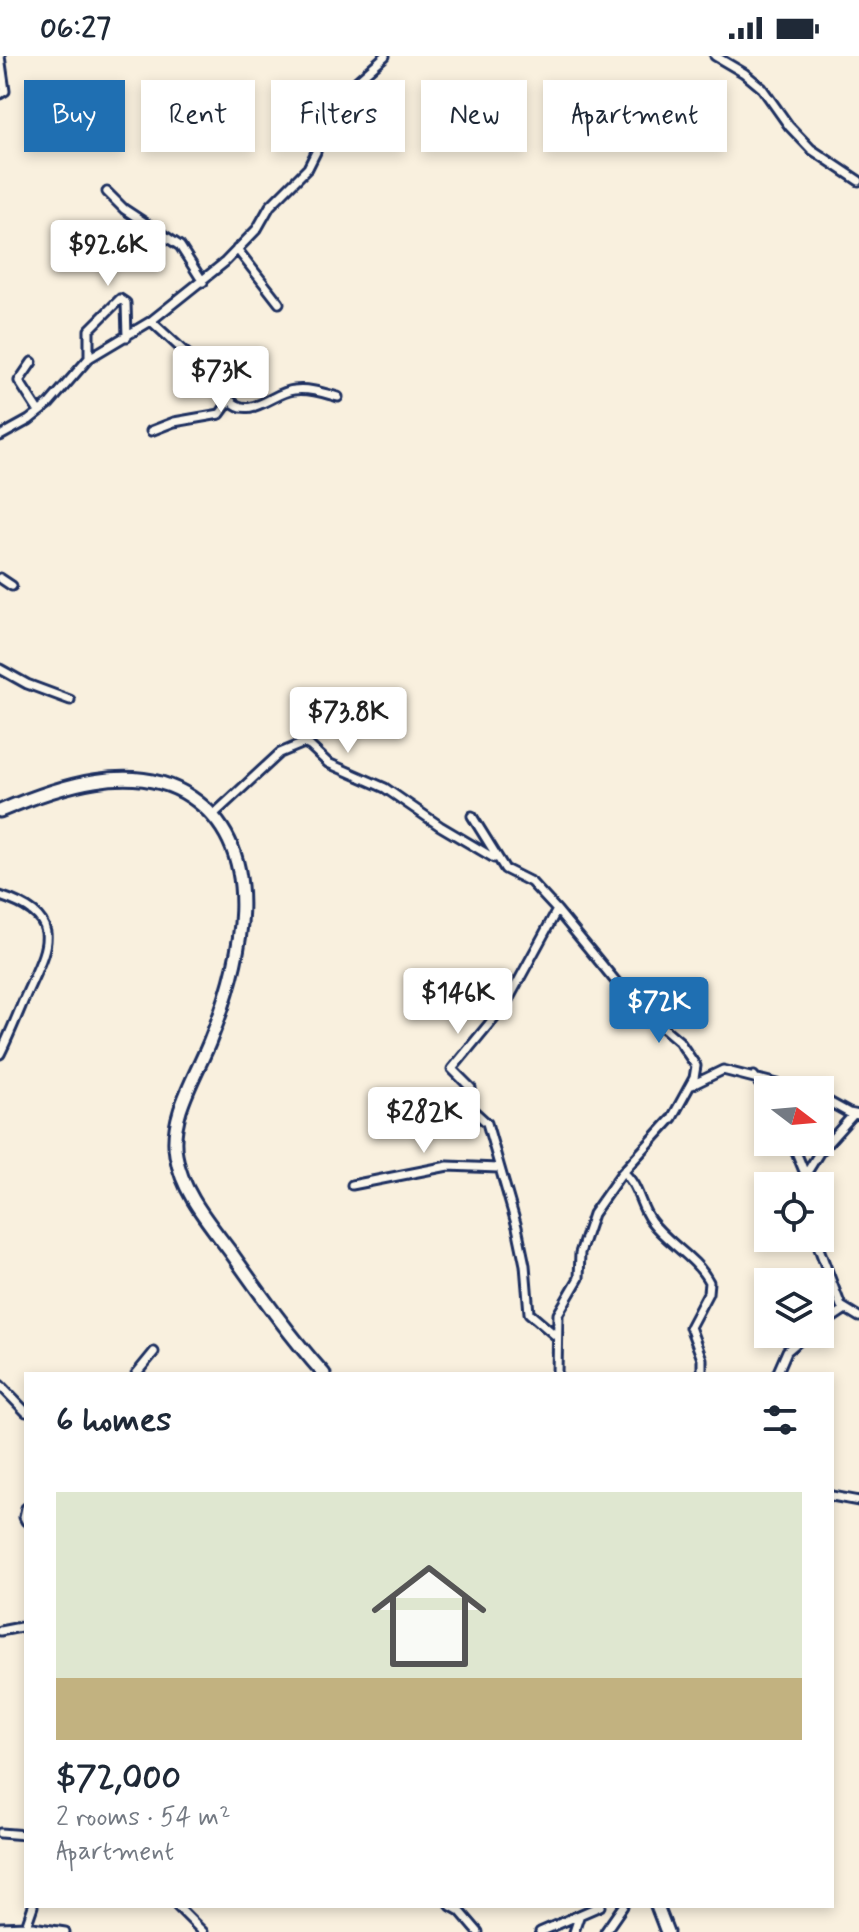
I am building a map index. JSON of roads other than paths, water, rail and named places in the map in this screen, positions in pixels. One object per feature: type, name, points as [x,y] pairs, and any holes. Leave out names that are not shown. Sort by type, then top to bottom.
[{"type":"highway","points":[[0,811],[39,794],[125,778],[166,784],[185,793],[213,815],[225,830],[240,868],[242,895],[234,962],[223,1004],[182,1106],[175,1151],[179,1173],[204,1215],[277,1317],[322,1372]]},
{"type":"highway","points":[[658,1908],[667,1932]]},
{"type":"street","points":[[0,56],[6,89],[0,94]]},
{"type":"street","points":[[0,436],[39,412],[60,393],[89,358],[151,321],[203,282],[237,249],[257,229],[270,206],[308,168],[316,152],[318,134],[330,109],[385,56]]},
{"type":"street","points":[[715,56],[762,88],[789,126],[811,149],[859,181]]},
{"type":"street","points":[[107,192],[124,209],[180,246],[203,282]]},
{"type":"street","points":[[237,249],[279,303]]},
{"type":"street","points":[[89,358],[88,332],[120,299],[126,303],[127,337]]},
{"type":"street","points":[[151,321],[187,354],[227,383],[230,400],[236,406],[270,402],[296,389],[338,397]]},
{"type":"street","points":[[32,362],[19,381],[39,412]]},
{"type":"street","points":[[151,431],[174,422],[220,414],[230,400]]},
{"type":"street","points":[[0,578],[12,586]]},
{"type":"street","points":[[0,669],[27,684],[70,700]]},
{"type":"street","points":[[213,815],[280,753],[304,743],[310,746],[328,763],[385,788],[496,860],[512,874],[531,882],[631,1000],[679,1041],[693,1059],[696,1071],[672,1118],[623,1172],[593,1214],[580,1253],[579,1278],[558,1314],[557,1372]]},
{"type":"street","points":[[472,816],[496,860]]},
{"type":"street","points":[[0,896],[28,905],[43,924],[47,938],[44,958],[0,1054]]},
{"type":"street","points":[[556,1336],[529,1313],[525,1265],[512,1207],[487,1123],[465,1103],[471,1088],[452,1067],[507,1002],[557,910]]},
{"type":"street","points":[[690,1086],[720,1070],[754,1076]]},
{"type":"street","points":[[807,1172],[819,1153],[856,1115],[834,1104]]},
{"type":"street","points":[[352,1185],[448,1166],[498,1168]]},
{"type":"street","points":[[623,1172],[635,1184],[643,1210],[654,1225],[692,1260],[709,1282],[708,1293],[690,1327],[702,1359],[702,1372]]},
{"type":"street","points":[[821,1252],[844,1310],[859,1317]]},
{"type":"street","points":[[834,1317],[844,1310]]},
{"type":"street","points":[[778,1372],[791,1348]]},
{"type":"street","points":[[138,1372],[154,1352]]},
{"type":"street","points":[[0,1385],[24,1410]]},
{"type":"street","points":[[834,1496],[859,1501]]},
{"type":"street","points":[[0,1631],[24,1626]]},
{"type":"street","points":[[0,1833],[24,1835]]},
{"type":"street","points":[[25,1929],[32,1908]]},
{"type":"street","points":[[179,1908],[203,1932]]},
{"type":"street","points":[[455,1908],[478,1932]]},
{"type":"street","points":[[540,1932],[596,1908]]},
{"type":"street","points":[[605,1932],[622,1908]]},
{"type":"street","points":[[574,1932],[579,1917]]},
{"type":"street","points":[[0,1927],[65,1932]]}]
